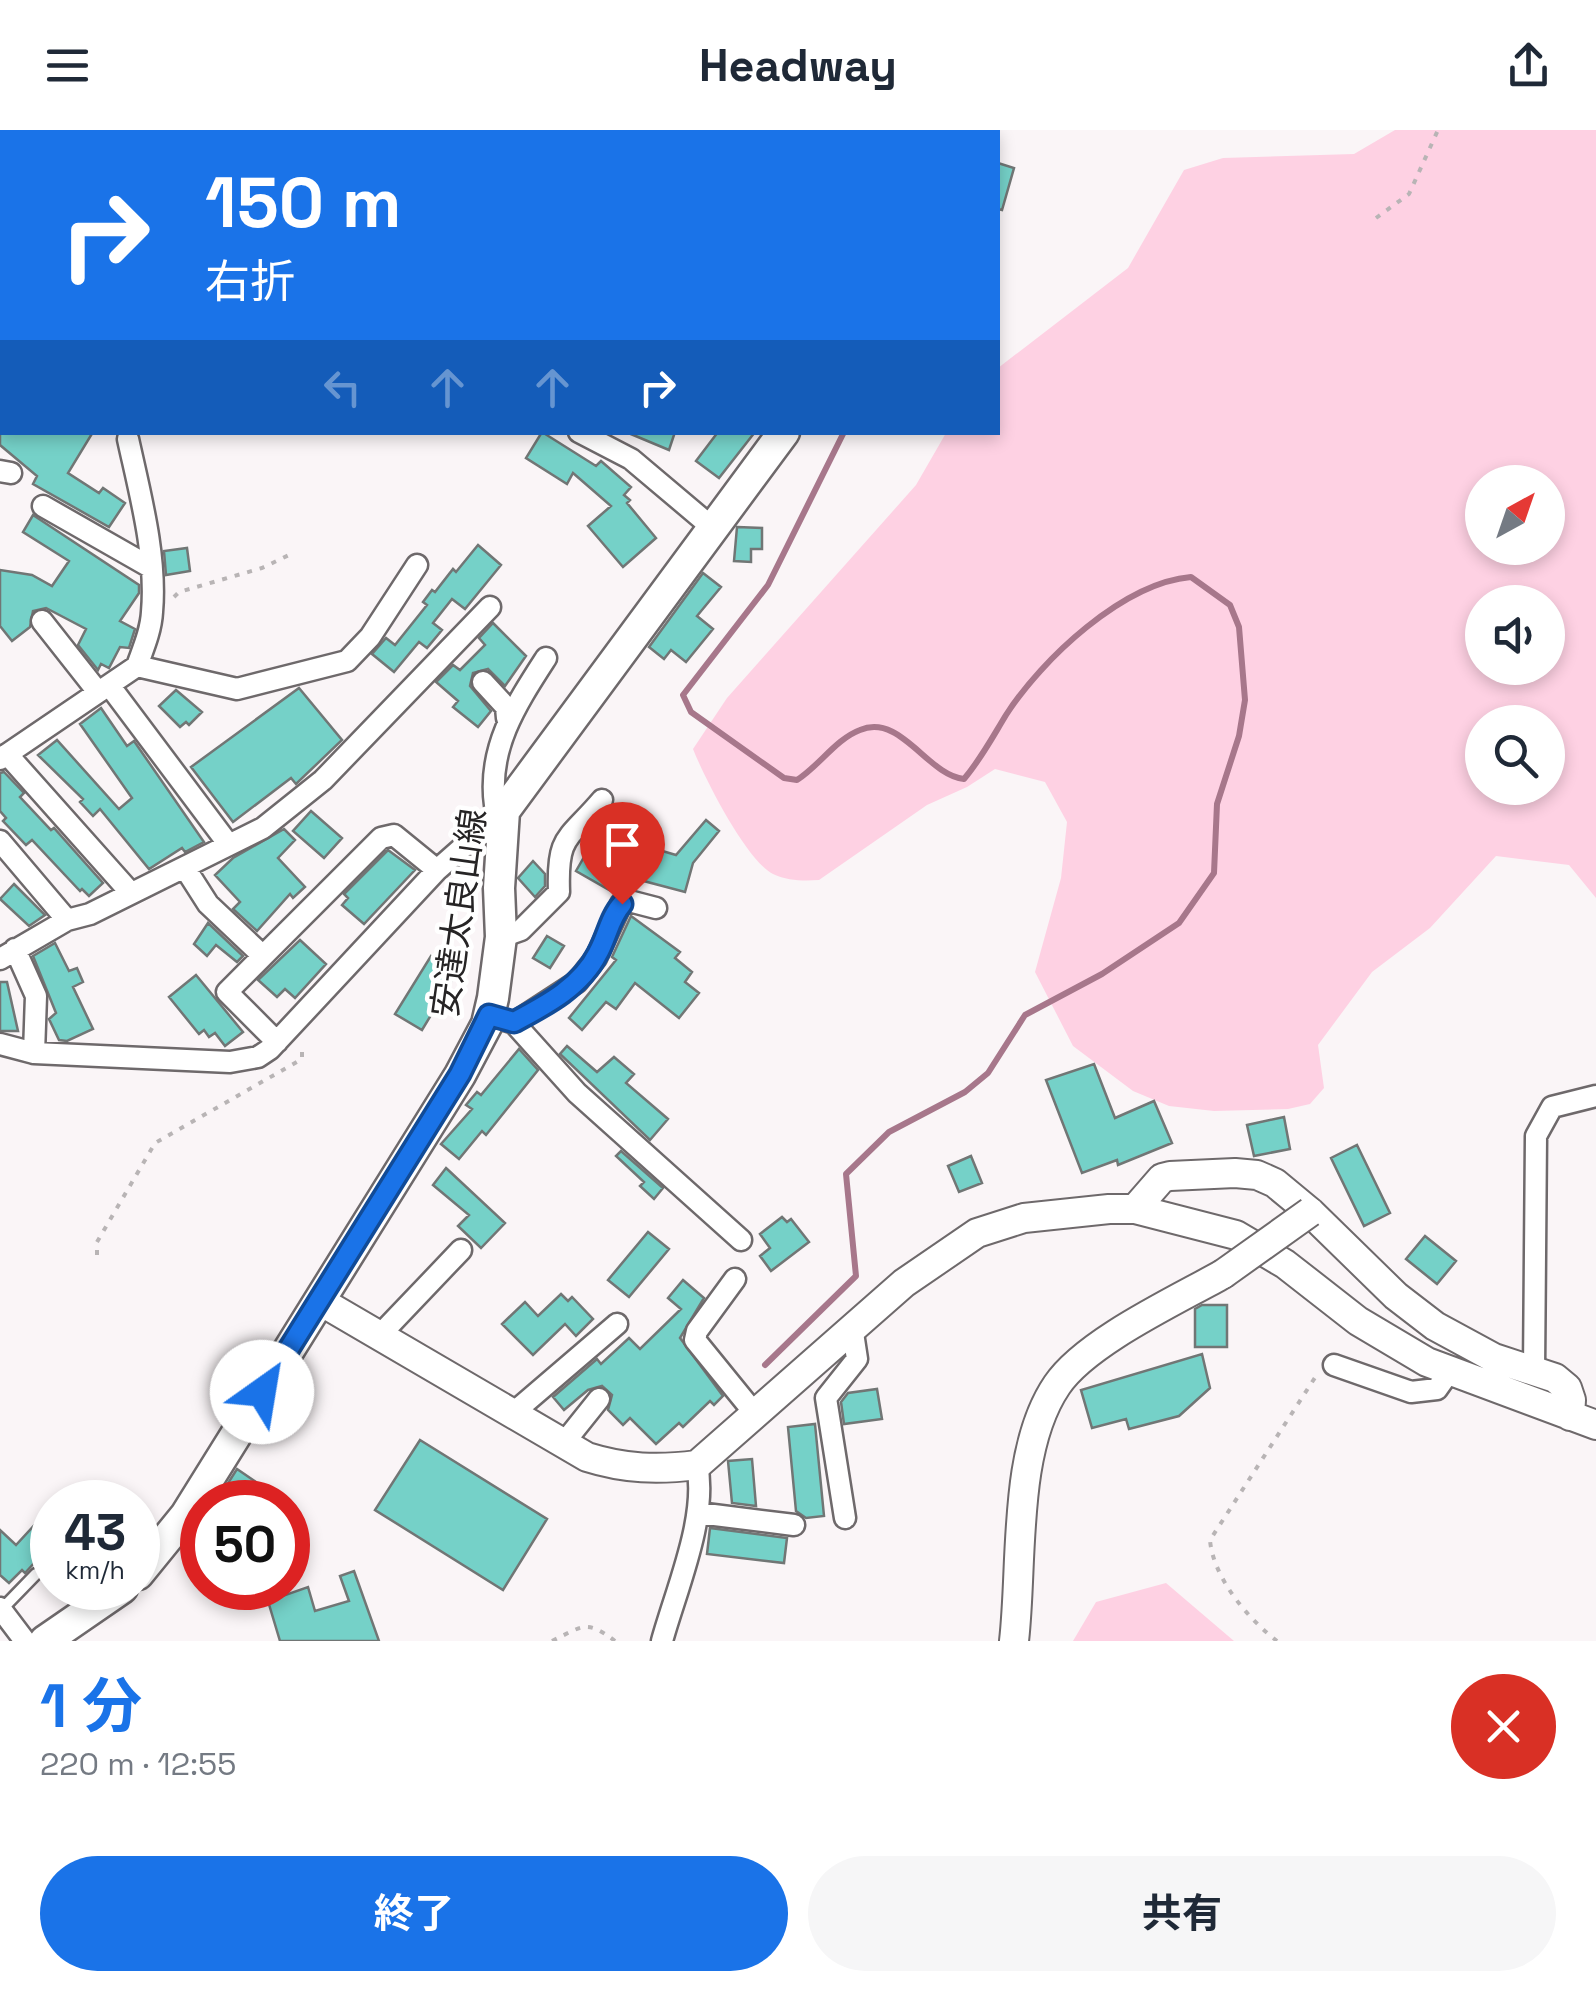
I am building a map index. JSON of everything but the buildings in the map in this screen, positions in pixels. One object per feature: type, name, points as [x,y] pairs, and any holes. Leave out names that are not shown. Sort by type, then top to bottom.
[{"type":"main road","name":"安達太良山線","points":[[160,1547],[186,1515],[460,1074],[502,1019],[499,888],[504,811],[782,435]]},
{"type":"main road","points":[[45,1641],[90,1610]]},
{"type":"street","points":[[585,435],[631,459],[714,529]]},
{"type":"street","points":[[128,438],[150,567],[150,622],[137,666],[4,756],[130,892]]},
{"type":"street","points":[[43,506],[150,567]]},
{"type":"street","points":[[137,666],[237,688],[346,661],[370,637],[417,566]]},
{"type":"street","points":[[34,1053],[36,996],[8,954],[68,920],[90,914],[262,828],[323,780],[490,607]]},
{"type":"street","points":[[42,621],[104,689],[229,844]]},
{"type":"street","points":[[507,718],[546,658]]},
{"type":"street","points":[[0,1044],[34,1053],[230,1062],[258,1056],[277,1042],[437,870],[504,811],[495,805],[493,792],[506,707],[483,682]]},
{"type":"street","points":[[501,936],[522,930],[559,892],[556,861],[564,841],[602,800]]},
{"type":"street","points":[[584,820],[606,825]]},
{"type":"street","points":[[277,1042],[227,992],[388,834],[407,843],[437,870]]},
{"type":"street","points":[[0,842],[68,920]]},
{"type":"street","points":[[185,868],[208,904],[263,956]]},
{"type":"street","points":[[656,908],[629,901],[622,904],[614,912],[596,958],[577,982],[502,1019],[577,1093],[741,1240]]},
{"type":"street","points":[[1534,1371],[1536,1136],[1552,1107],[1596,1096]]},
{"type":"street","points":[[1135,1209],[1162,1178],[1210,1172],[1257,1175],[1274,1183],[1310,1212],[1384,1286],[1435,1326],[1494,1358],[1554,1378],[1566,1388],[1583,1420]]},
{"type":"street","points":[[320,1301],[563,1444],[587,1456],[626,1467],[658,1470],[697,1465],[904,1282],[977,1233],[1024,1218],[1135,1209],[1236,1235],[1262,1248],[1387,1340],[1450,1372],[1583,1420]]},
{"type":"street","points":[[1014,1641],[1027,1477],[1039,1419],[1058,1383],[1087,1355],[1223,1274],[1310,1212]]},
{"type":"street","points":[[379,1336],[460,1250]]},
{"type":"street","points":[[735,1279],[697,1331],[695,1340],[756,1414]]},
{"type":"street","points":[[512,1414],[616,1324]]},
{"type":"street","points":[[845,1518],[826,1398],[858,1358],[852,1326]]},
{"type":"street","points":[[1334,1365],[1410,1392],[1437,1389],[1450,1372]]},
{"type":"street","points":[[563,1444],[599,1398]]},
{"type":"street","points":[[662,1641],[698,1513],[702,1486],[697,1465]]},
{"type":"street","points":[[698,1513],[794,1525]]},
{"type":"street","points":[[0,1609],[25,1641]]},
{"type":"lane","points":[[0,1609],[30,1580]]},
{"type":"path","points":[[1376,218],[1408,194],[1438,130]]},
{"type":"path","points":[[150,622],[179,592],[262,568],[289,555]]},
{"type":"path","points":[[97,1254],[97,1242],[154,1143],[302,1059],[301,1016]]},
{"type":"path","points":[[1276,1641],[1228,1586],[1211,1558],[1210,1540],[1318,1374],[1334,1365]]},
{"type":"path","points":[[552,1641],[583,1626],[595,1626],[615,1641]]},
{"type":"shaded area","points":[[1395,130],[1596,130],[1596,898],[1569,865],[1496,856],[1430,928],[1372,972],[1318,1045],[1324,1088],[1310,1104],[1288,1109],[1214,1111],[1169,1106],[1133,1091],[1073,1046],[1035,972],[1061,878],[1067,822],[1045,782],[995,769],[927,805],[819,880],[796,880],[773,874],[751,853],[716,798],[693,749],[727,698],[916,485],[945,435],[1000,435],[1000,366],[1128,268],[1184,170],[1223,158],[1354,154]]},
{"type":"shaded area","points":[[1166,1583],[1234,1641],[1073,1641],[1096,1602]]},
{"type":"waterway","points":[[765,1365],[856,1276],[846,1174],[889,1132],[965,1092],[988,1073],[1025,1015],[1102,974],[1179,923],[1214,873],[1217,804],[1239,736],[1245,700],[1239,627],[1230,605],[1191,577],[1138,593],[1062,648],[1021,693],[964,779],[938,767],[901,737],[875,727],[843,740],[797,780],[784,778],[691,712],[683,695],[768,585],[843,435]]},
{"type":"route","points":[[262,1392],[460,1074],[488,1024],[489,1015],[514,1022],[577,982],[596,958],[614,912],[622,904]]}]
